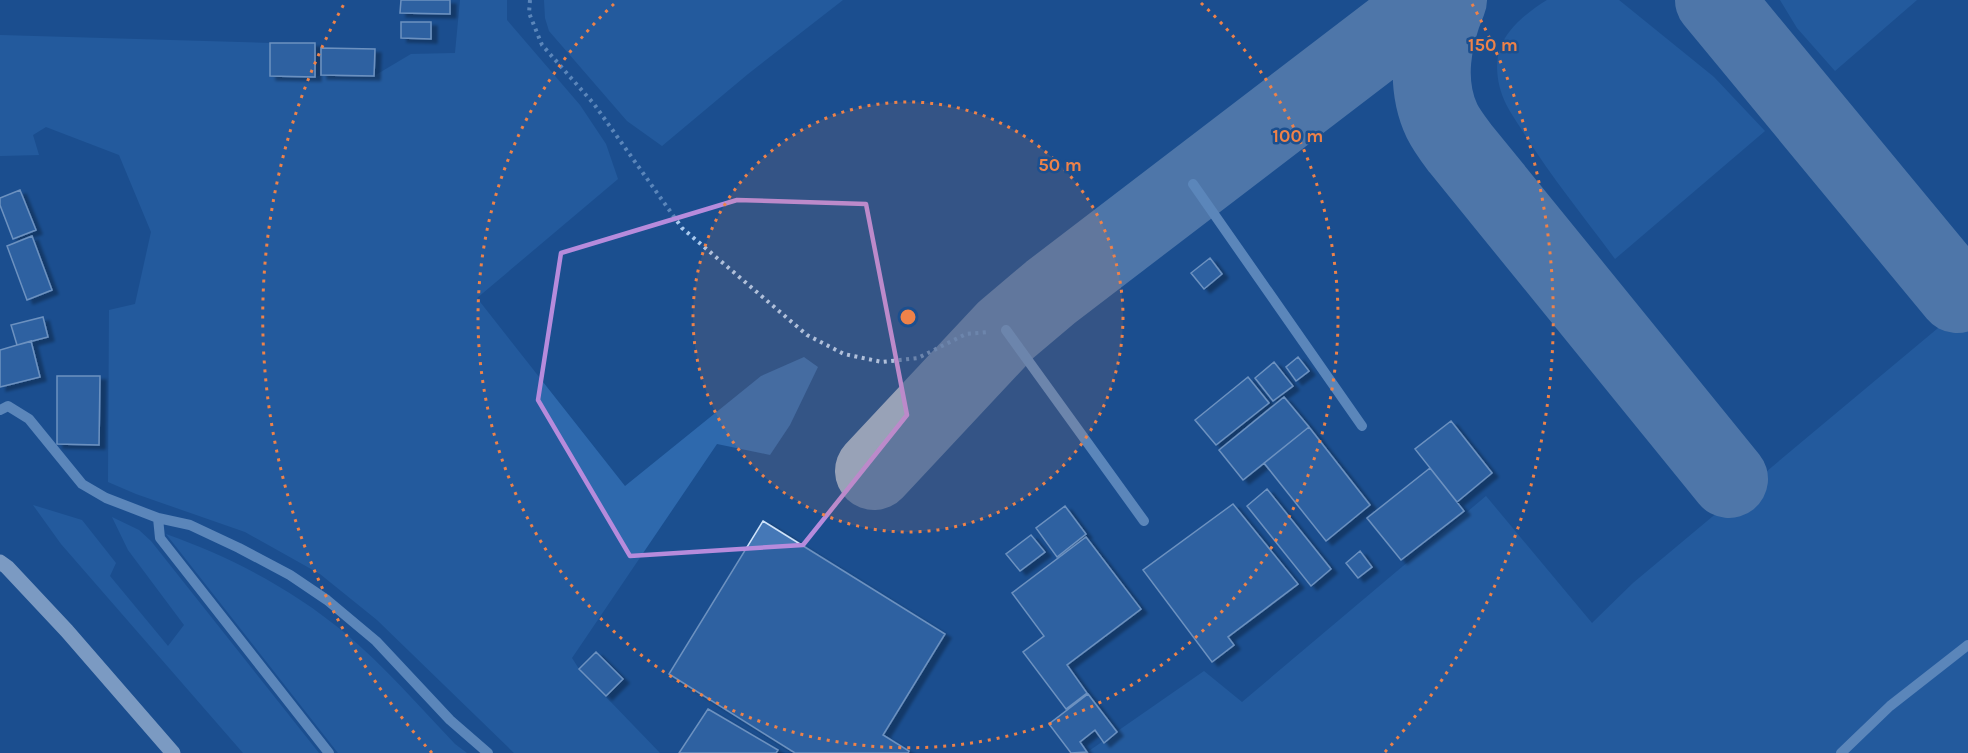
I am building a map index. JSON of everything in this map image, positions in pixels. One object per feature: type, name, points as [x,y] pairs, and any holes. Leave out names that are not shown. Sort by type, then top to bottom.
[{"type":"main road","points":[[0,562],[68,631],[174,753]]},
{"type":"lane","points":[[1193,184],[1362,426]]},
{"type":"lane","points":[[1006,330],[1144,521]]},
{"type":"lane","points":[[0,410],[8,406],[29,419],[82,484],[106,498],[158,518],[190,525],[290,575],[327,600],[376,641],[450,720],[488,753]]},
{"type":"lane","points":[[158,518],[160,538],[328,753]]},
{"type":"lane","points":[[1841,753],[1890,706],[1968,645]]},
{"type":"path","points":[[530,0],[529,13],[542,45],[594,104],[682,228],[807,335],[844,354],[882,362],[918,358],[966,334],[1006,330]]},
{"type":"highlighted area","points":[[737,200],[866,204],[907,415],[803,545],[630,556],[538,400],[561,253]]},
{"type":"shaded area","points":[[460,0],[507,0],[507,20],[580,105],[606,144],[618,179],[477,298],[625,486],[761,376],[804,357],[818,367],[790,425],[770,455],[717,444],[572,658],[579,669],[660,753],[514,753],[377,620],[320,574],[245,532],[108,482],[109,310],[135,304],[151,232],[119,155],[46,127],[33,135],[39,155],[0,156],[0,35],[270,43],[270,76],[374,76],[411,54],[455,53]]},
{"type":"shaded area","points":[[544,0],[843,0],[748,74],[662,146],[627,121],[549,31],[545,18]]},
{"type":"shaded area","points":[[1547,0],[1619,0],[1714,77],[1765,131],[1615,259],[1535,151],[1508,108],[1499,84],[1497,63],[1503,41],[1519,21]]},
{"type":"shaded area","points":[[1780,0],[1917,0],[1835,71],[1797,28]]},
{"type":"shaded area","points":[[1968,303],[1968,753],[1086,753],[1204,671],[1242,702],[1486,496],[1592,623],[1633,583]]},
{"type":"shaded area","points":[[33,505],[82,520],[116,563],[110,576],[168,646],[184,625],[128,550],[112,517],[139,530],[151,541],[319,753],[243,753],[61,544]]},
{"type":"shaded area","points":[[166,534],[214,553],[260,576],[325,617],[374,659],[455,744],[467,753],[338,753]]},
{"type":"building","points":[[401,0],[450,0],[450,14],[400,13]]},
{"type":"building","points":[[401,22],[431,22],[431,39],[401,38]]},
{"type":"building","points":[[270,43],[315,43],[315,77],[270,76]]},
{"type":"building","points":[[321,48],[375,49],[374,76],[321,75]]},
{"type":"building","points":[[20,190],[36,230],[13,239],[0,205],[0,198]]},
{"type":"building","points":[[32,236],[52,290],[27,300],[7,246]]},
{"type":"building","points":[[1210,258],[1222,274],[1204,289],[1191,273]]},
{"type":"building","points":[[43,317],[48,337],[17,345],[11,325]]},
{"type":"building","points":[[31,341],[40,377],[0,387],[0,350]]},
{"type":"building","points":[[1298,357],[1309,371],[1296,381],[1286,367]]},
{"type":"building","points":[[1274,362],[1293,386],[1273,401],[1255,378]]},
{"type":"building","points":[[57,376],[100,376],[99,445],[57,444]]},
{"type":"building","points":[[1248,377],[1269,403],[1216,445],[1195,420]]},
{"type":"building","points":[[1284,397],[1309,427],[1243,480],[1219,450]]},
{"type":"building","points":[[1451,421],[1492,473],[1457,502],[1415,449]]},
{"type":"building","points":[[1309,427],[1370,505],[1326,541],[1264,463]]},
{"type":"building","points":[[1430,468],[1464,511],[1401,560],[1367,518]]},
{"type":"building","points":[[1267,489],[1331,569],[1311,586],[1247,506]]},
{"type":"building","points":[[1233,504],[1298,584],[1228,637],[1234,645],[1212,662],[1143,570]]},
{"type":"building","points":[[1065,506],[1086,534],[1057,557],[1036,528]]},
{"type":"building","points":[[763,521],[945,634],[883,735],[909,751],[908,753],[795,753],[669,674]]},
{"type":"building","points":[[1031,535],[1045,552],[1020,571],[1006,554]]},
{"type":"building","points":[[1086,537],[1141,609],[1067,665],[1087,693],[1066,709],[1023,652],[1044,636],[1012,593]]},
{"type":"building","points":[[1360,551],[1372,567],[1358,578],[1346,563]]},
{"type":"building","points":[[596,652],[623,679],[606,696],[579,669]]},
{"type":"building","points":[[1088,694],[1117,732],[1104,743],[1095,730],[1080,742],[1087,752],[1071,753],[1049,724]]},
{"type":"building","points":[[708,709],[778,750],[776,753],[679,753]]},
{"type":"taxiway","points":[[874,471],[1006,330],[1051,292],[1433,0]]},
{"type":"taxiway","points":[[1448,0],[1442,14],[1432,60],[1436,106],[1446,128],[1729,479]]},
{"type":"taxiway","points":[[1714,0],[1957,294]]}]
